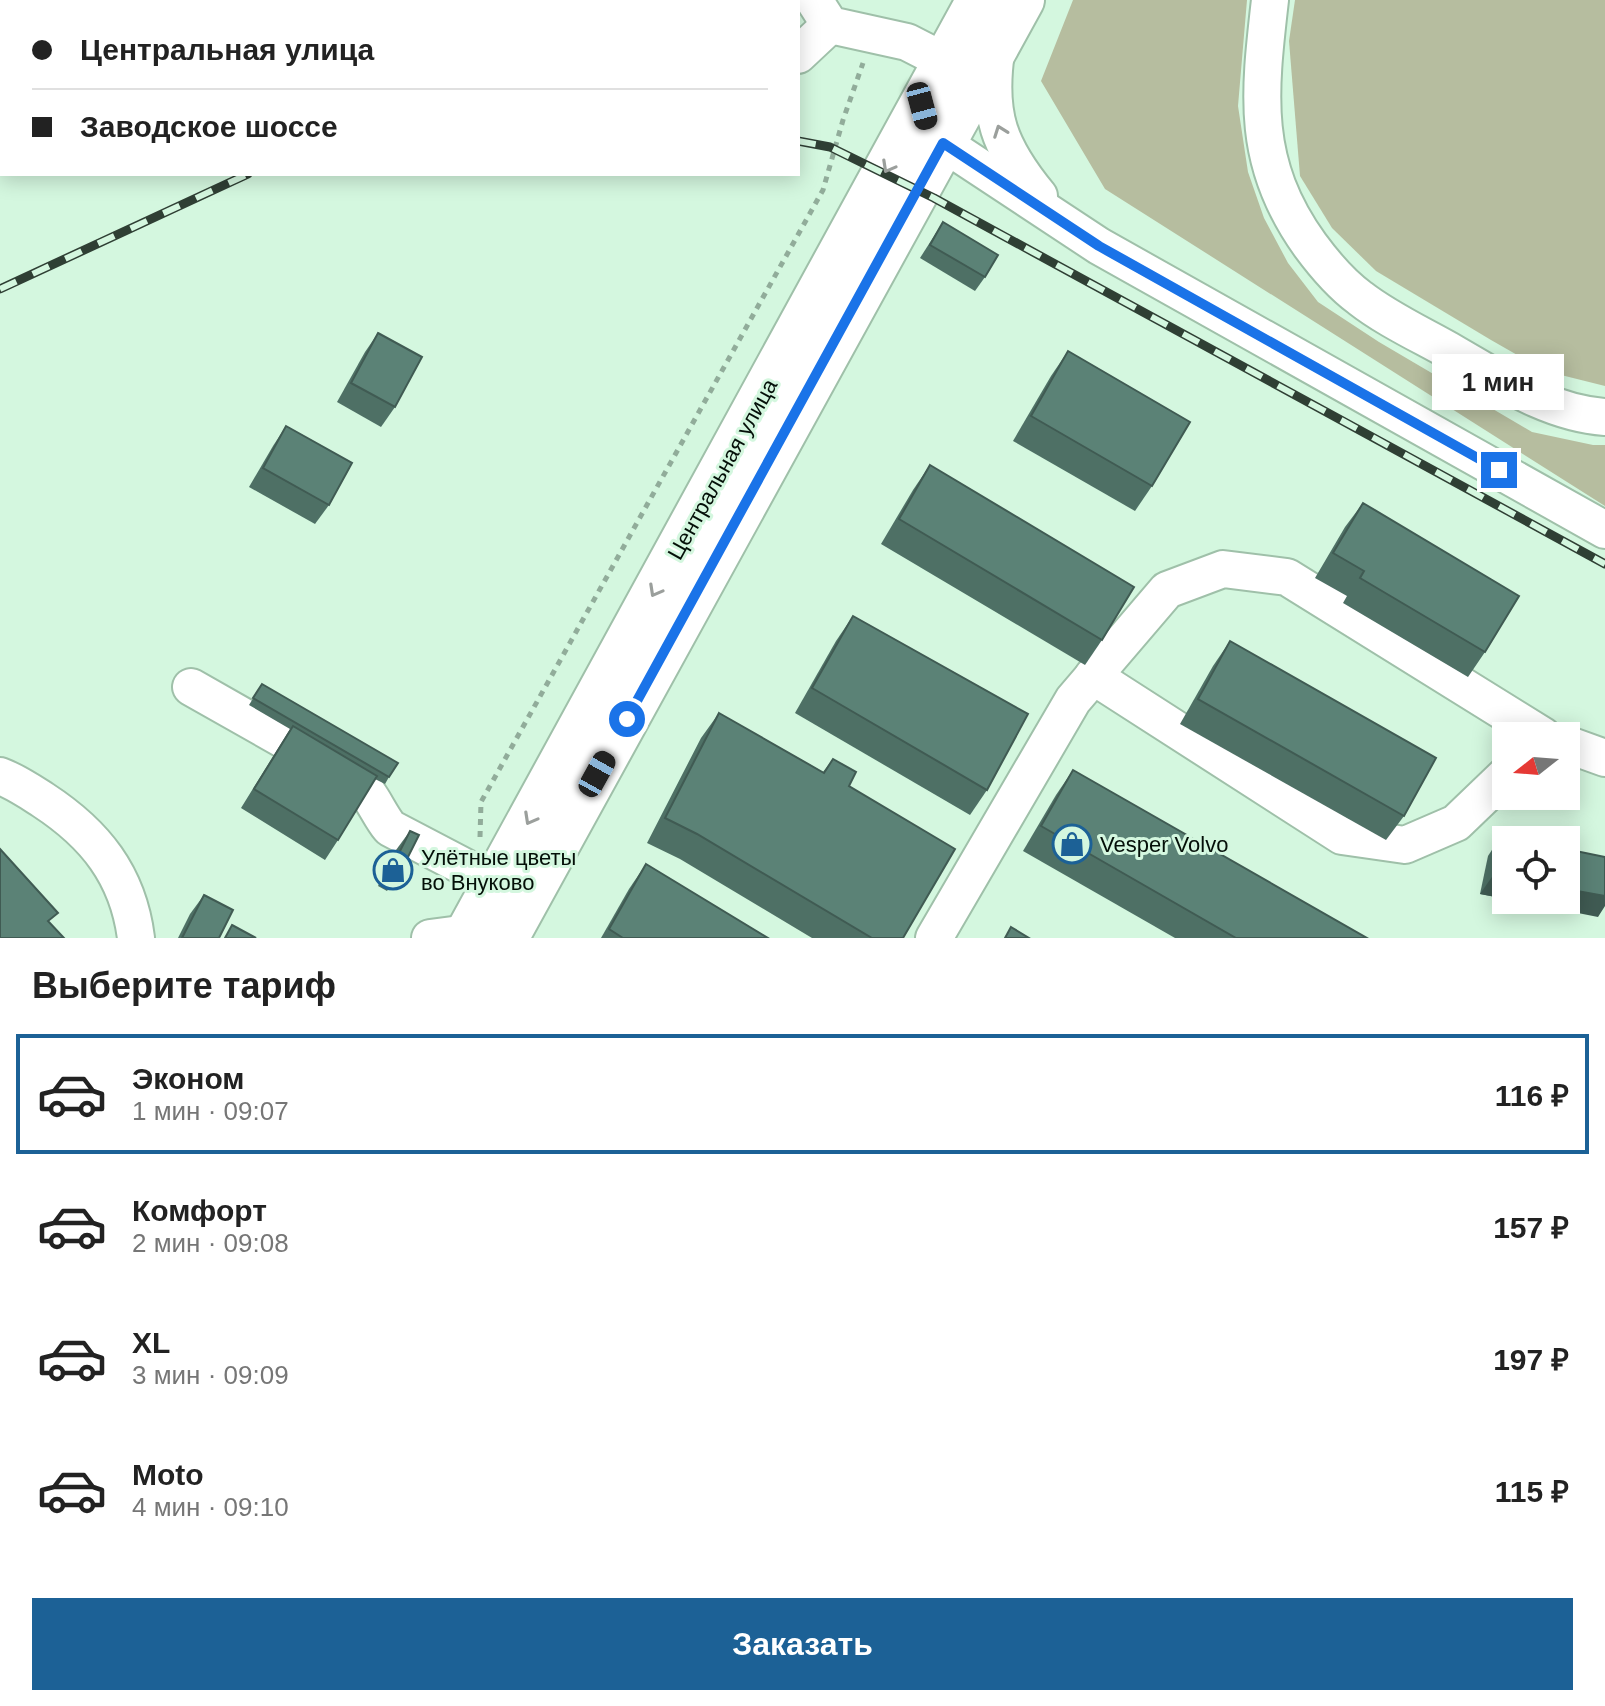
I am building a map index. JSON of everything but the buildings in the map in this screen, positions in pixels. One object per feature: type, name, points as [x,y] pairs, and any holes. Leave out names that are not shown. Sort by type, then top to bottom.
[{"type":"main road","name":"Центральная улица","points":[[467,937],[483,877],[922,106],[979,0]]},
{"type":"main road","name":"Центральная улица","points":[[467,937],[943,143],[1022,0]]},
{"type":"street","points":[[1270,0],[1261,74],[1262,117],[1268,159],[1279,192],[1296,224],[1323,263],[1360,298],[1525,395],[1556,407],[1605,417]]},
{"type":"street","points":[[800,51],[822,12],[873,35],[907,42],[946,62]]},
{"type":"street","points":[[997,44],[992,102],[1000,131],[1024,178],[1058,219]]},
{"type":"street","points":[[922,106],[927,127],[943,143],[1099,246],[1605,530]]},
{"type":"street","points":[[934,938],[1073,700],[1167,590],[1223,569],[1287,577],[1520,722]]},
{"type":"street","points":[[1093,676],[1342,836],[1405,845],[1456,823],[1492,788]]},
{"type":"street","points":[[191,687],[355,780],[366,789],[390,828],[483,877]]},
{"type":"street","points":[[1580,749],[1605,758]]},
{"type":"street","points":[[0,776],[66,815],[88,835],[122,882],[133,914],[136,938]]},
{"type":"path","points":[[483,877],[479,845],[481,802],[823,190],[843,120],[873,35]]},
{"type":"green space","points":[[1073,0],[1247,0],[1238,106],[1248,172],[1264,218],[1288,263],[1318,302],[1379,342],[1532,432],[1605,445],[1605,506],[1105,189],[1041,81]]},
{"type":"green space","points":[[1295,0],[1605,0],[1605,386],[1545,371],[1491,340],[1376,271],[1332,228],[1300,176],[1289,41]]},
{"type":"railway","points":[[800,141],[830,147],[934,198],[1605,564]]},
{"type":"railway","points":[[0,289],[244,176]]},
{"type":"place","name":"Vesper Volvo","points":[[1072,844]]},
{"type":"place","name":"Улётные цветы во Внуково","points":[[393,870]]},
{"type":"route","points":[[627,719],[943,143],[1099,246],[1499,470]]}]
